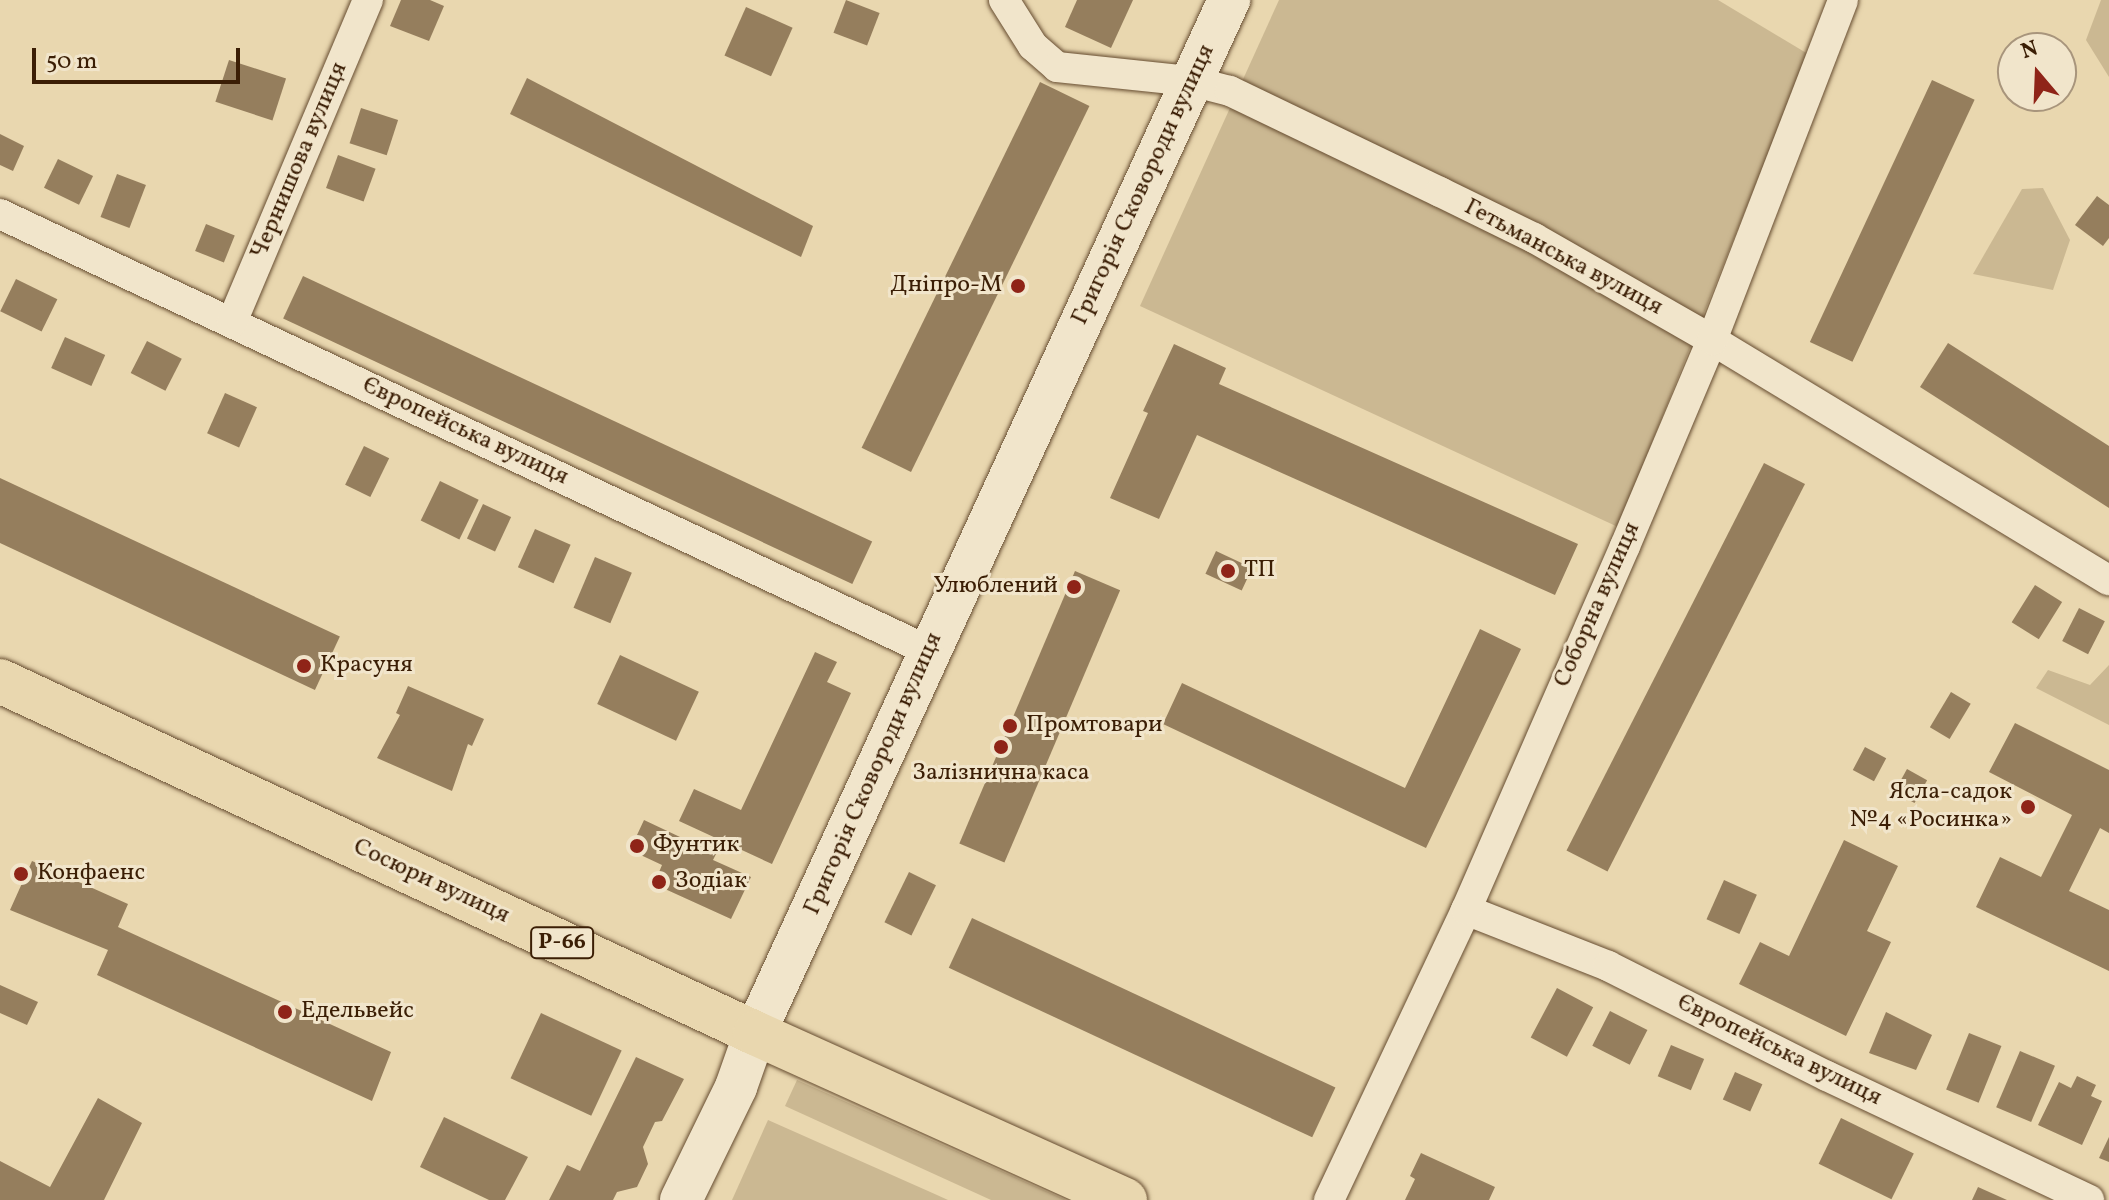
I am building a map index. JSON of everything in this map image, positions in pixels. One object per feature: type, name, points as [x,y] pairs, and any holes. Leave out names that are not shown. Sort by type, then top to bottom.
[{"type":"main road","name":"Сосюри вулиця","points":[[0,681],[755,1033],[1125,1200]]},
{"type":"street","name":"Чернишова вулиця","points":[[232,322],[368,0]]},
{"type":"street","name":"Гетьманська вулиця","points":[[1004,0],[1033,46],[1057,67],[1191,81],[1230,91],[1534,238],[1712,340],[2109,580]]},
{"type":"street","name":"Григорія Сковороди вулиця","points":[[681,1200],[736,1087],[755,1033],[1229,0]]},
{"type":"street","name":"Соборна вулиця","points":[[1329,1200],[1466,910],[1712,340],[1824,57],[1843,0]]},
{"type":"street","name":"Європейська вулиця","points":[[0,214],[929,651]]},
{"type":"street","name":"Європейська вулиця","points":[[1466,910],[1608,966],[1827,1076],[2089,1200]]},
{"type":"shaded area","points":[[1279,0],[1718,0],[1808,54],[1618,527],[1140,306]]},
{"type":"shaded area","points":[[2101,0],[2109,0],[2109,77],[2086,40]]},
{"type":"shaded area","points":[[2043,188],[2070,240],[2053,290],[1973,274],[2022,189]]},
{"type":"shaded area","points":[[2109,665],[2109,725],[2036,688],[2048,670],[2090,685]]},
{"type":"shaded area","points":[[797,1080],[1066,1200],[991,1200],[785,1106]]},
{"type":"shaded area","points":[[768,1120],[937,1195],[948,1200],[732,1200]]},
{"type":"building","points":[[401,0],[430,0],[444,6],[429,41],[390,26]]},
{"type":"building","points":[[846,0],[880,13],[867,46],[833,33]]},
{"type":"building","points":[[1077,0],[1133,0],[1111,48],[1065,27]]},
{"type":"building","points":[[746,7],[793,28],[771,76],[724,55]]},
{"type":"building","points":[[229,60],[286,79],[272,120],[215,102]]},
{"type":"building","points":[[527,78],[813,226],[801,257],[510,114]]},
{"type":"building","points":[[1932,80],[1975,100],[1852,362],[1810,342]]},
{"type":"building","points":[[1040,82],[1089,106],[911,472],[862,448]]},
{"type":"building","points":[[361,108],[398,120],[387,155],[350,143]]},
{"type":"building","points":[[0,134],[24,146],[13,171],[0,165]]},
{"type":"building","points":[[338,155],[376,169],[364,202],[326,188]]},
{"type":"building","points":[[58,159],[93,176],[79,205],[44,188]]},
{"type":"building","points":[[117,174],[146,185],[129,228],[101,217]]},
{"type":"building","points":[[2097,196],[2109,205],[2109,238],[2103,246],[2075,225]]},
{"type":"building","points":[[206,224],[235,236],[224,263],[195,251]]},
{"type":"building","points":[[303,276],[872,541],[852,584],[283,319]]},
{"type":"building","points":[[16,279],[57,299],[42,332],[0,311]]},
{"type":"building","points":[[65,337],[105,355],[91,386],[51,368]]},
{"type":"building","points":[[147,341],[182,359],[165,391],[131,373]]},
{"type":"building","points":[[1948,343],[2109,446],[2109,508],[1920,387]]},
{"type":"building","points":[[1174,344],[1226,368],[1219,384],[1578,544],[1555,595],[1197,435],[1159,519],[1110,498],[1148,413],[1143,411]]},
{"type":"building","points":[[225,393],[257,407],[239,447],[207,433]]},
{"type":"building","points":[[364,446],[389,458],[370,497],[345,485]]},
{"type":"building","points":[[1764,463],[1805,484],[1608,871],[1567,851]]},
{"type":"building","points":[[0,478],[340,636],[315,690],[0,543]]},
{"type":"building","points":[[440,481],[479,500],[459,539],[421,521]]},
{"type":"building","points":[[483,504],[511,517],[495,552],[467,538]]},
{"type":"building","points":[[535,529],[571,545],[554,583],[518,567]]},
{"type":"building","name":"ТП","points":[[1216,551],[1252,568],[1242,591],[1205,574]]},
{"type":"building","points":[[595,557],[632,573],[610,623],[574,608]]},
{"type":"building","points":[[1075,571],[1120,590],[1004,863],[959,843]]},
{"type":"building","points":[[2035,585],[2062,602],[2039,639],[2012,622]]},
{"type":"building","points":[[2079,608],[2105,621],[2088,654],[2062,641]]},
{"type":"building","points":[[1480,629],[1521,649],[1426,848],[1163,724],[1182,683],[1405,788]]},
{"type":"building","points":[[815,652],[837,662],[827,682],[851,693],[772,864],[679,821],[694,789],[741,810]]},
{"type":"building","points":[[620,655],[699,692],[676,741],[597,704]]},
{"type":"building","points":[[408,686],[484,719],[472,746],[468,744],[452,791],[377,758],[400,715],[396,713]]},
{"type":"building","points":[[1951,692],[1971,704],[1950,739],[1930,727]]},
{"type":"building","points":[[2015,723],[2109,770],[2109,833],[2100,828],[2069,891],[2109,910],[2109,971],[1976,907],[2000,857],[2041,877],[2072,815],[1989,772]]},
{"type":"building","points":[[1865,747],[1886,758],[1874,781],[1853,770]]},
{"type":"building","points":[[1907,769],[1927,780],[1915,803],[1894,792]]},
{"type":"building","points":[[644,820],[716,854],[713,860],[751,877],[731,919],[654,884],[662,865],[630,850]]},
{"type":"building","points":[[1844,840],[1898,866],[1867,931],[1891,942],[1846,1036],[1739,984],[1760,942],[1789,956]]},
{"type":"building","points":[[32,861],[128,904],[118,927],[391,1052],[372,1101],[97,975],[108,950],[10,910]]},
{"type":"building","points":[[909,872],[936,885],[911,935],[884,922]]},
{"type":"building","points":[[1724,880],[1757,895],[1739,934],[1707,919]]},
{"type":"building","points":[[972,918],[1335,1087],[1312,1137],[949,968]]},
{"type":"building","points":[[0,985],[38,1002],[27,1025],[0,1013]]},
{"type":"building","points":[[1557,988],[1593,1007],[1567,1057],[1531,1037]]},
{"type":"building","points":[[1610,1011],[1647,1030],[1630,1065],[1592,1046]]},
{"type":"building","points":[[1886,1012],[1932,1035],[1916,1070],[1869,1053]]},
{"type":"building","points":[[541,1013],[622,1051],[591,1116],[511,1078]]},
{"type":"building","points":[[1969,1033],[2001,1046],[1979,1103],[1946,1090]]},
{"type":"building","points":[[1671,1045],[1704,1059],[1691,1090],[1658,1076]]},
{"type":"building","points":[[2020,1051],[2055,1066],[2031,1122],[1996,1107]]},
{"type":"building","points":[[636,1057],[684,1079],[662,1121],[655,1122],[643,1147],[648,1164],[637,1187],[617,1192],[613,1200],[549,1200],[567,1165],[580,1171]]},
{"type":"building","points":[[1735,1072],[1762,1084],[1750,1112],[1723,1099]]},
{"type":"building","points":[[2077,1076],[2096,1085],[2091,1096],[2102,1101],[2082,1145],[2038,1125],[2059,1082],[2071,1088]]},
{"type":"building","points":[[98,1098],[142,1123],[104,1200],[0,1200],[0,1161],[50,1187]]},
{"type":"building","points":[[444,1117],[528,1157],[505,1200],[489,1200],[420,1167]]},
{"type":"building","points":[[1841,1118],[1914,1154],[1891,1199],[1819,1164]]},
{"type":"building","points":[[2109,1137],[2109,1162],[2099,1158]]},
{"type":"building","points":[[1421,1153],[1495,1187],[1489,1200],[1405,1200],[1415,1179],[1410,1176]]},
{"type":"building","points":[[1978,1187],[2007,1200],[1972,1200]]},
{"type":"place","name":"Днiпро-М","points":[[1018,286]]},
{"type":"place","name":"ТП","points":[[1228,571]]},
{"type":"place","name":"Улюблений","points":[[1074,587]]},
{"type":"place","name":"Красуня","points":[[304,666]]},
{"type":"place","name":"Промтовари","points":[[1010,726]]},
{"type":"place","name":"Залiзнична каса","points":[[1001,747]]},
{"type":"place","name":"Ясла-садок №4 «Росинка»","points":[[2028,807]]},
{"type":"place","name":"Фунтик","points":[[637,846]]},
{"type":"place","name":"Конфаенс","points":[[21,874]]},
{"type":"place","name":"Зодіак","points":[[659,882]]},
{"type":"place","name":"Едельвейс","points":[[285,1012]]}]
